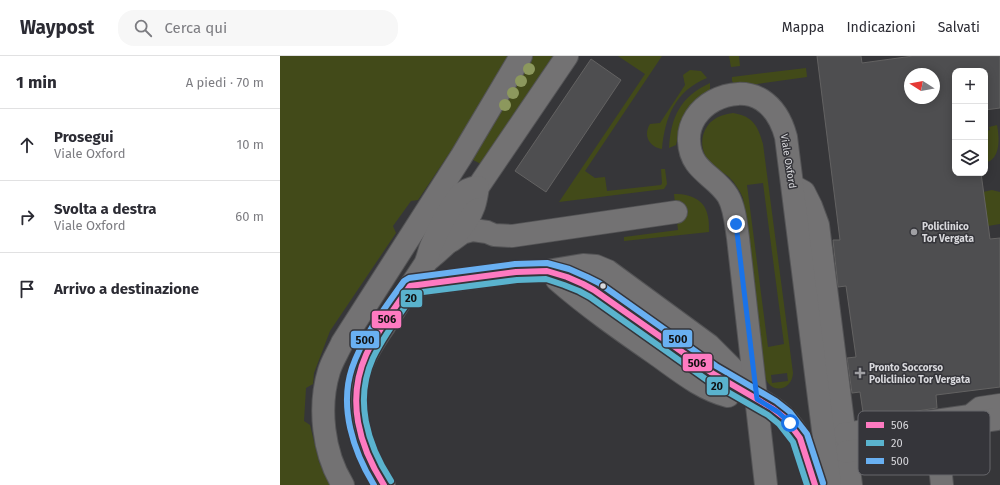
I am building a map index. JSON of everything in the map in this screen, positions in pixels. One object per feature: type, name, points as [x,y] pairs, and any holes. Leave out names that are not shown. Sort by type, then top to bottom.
[{"type":"lane","points":[[343,485],[330,457],[325,434],[324,396],[329,370],[342,342],[461,157],[521,56]]},
{"type":"lane","points":[[384,485],[372,466],[362,442],[357,422],[356,390],[360,370],[365,356],[426,262],[439,229],[471,197],[567,56]]},
{"type":"lane","name":"Viale Oxford","points":[[766,485],[757,399],[732,203],[724,190],[697,166],[690,152],[689,133],[697,114],[711,102],[731,95],[749,95],[768,104],[779,118],[788,145],[830,485]]},
{"type":"lane","points":[[793,186],[804,192],[818,225],[851,485]]},
{"type":"lane","points":[[471,197],[478,217],[487,232]]},
{"type":"lane","points":[[450,242],[466,221],[471,197]]},
{"type":"lane","points":[[426,262],[450,242],[468,231],[473,230],[487,232],[494,235],[516,236],[676,212]]},
{"type":"lane","points":[[410,286],[509,273],[547,271],[583,265],[596,266],[608,271],[710,345],[738,373],[757,399],[778,412],[790,423],[800,438],[815,485]]},
{"type":"lane","points":[[547,271],[579,299],[607,320],[710,390],[727,396],[757,399]]},
{"type":"lane","points":[[976,411],[980,408],[1000,406]]},
{"type":"lane","points":[[990,420],[1000,418]]},
{"type":"lane","points":[[845,443],[858,440]]},
{"type":"lane","points":[[845,443],[858,442]]},
{"type":"green space","points":[[280,56],[509,56],[471,121],[418,200],[411,201],[393,226],[396,233],[330,331],[314,373],[313,384],[306,388],[304,421],[310,425],[319,462],[330,485],[280,485]]},
{"type":"green space","points":[[531,56],[553,56],[481,164],[471,159]]},
{"type":"green space","points":[[618,56],[662,56],[585,171],[595,178],[605,177],[607,191],[661,185],[661,169],[665,169],[667,184],[664,189],[559,202],[645,74]]},
{"type":"green space","points":[[729,56],[739,56],[740,66],[731,67]]},
{"type":"green space","points":[[806,68],[807,77],[743,86],[734,84],[732,81],[732,77]]},
{"type":"green space","points":[[690,70],[701,71],[707,78],[696,83],[679,98],[669,116],[663,137],[662,149],[657,148],[648,140],[648,128],[650,124],[660,123],[685,85],[683,75]]},
{"type":"green space","points":[[710,83],[710,91],[681,123],[676,145],[669,148],[672,127],[679,109],[691,95]]},
{"type":"green space","points":[[733,113],[740,114],[750,119],[754,123],[763,144],[793,373],[789,384],[780,388],[771,386],[767,382],[765,376],[743,198],[729,177],[710,163],[705,155],[702,145],[703,135],[707,126],[720,116]],"holes":[[[763,183],[784,344],[768,347],[747,185]],[[787,373],[788,381],[772,383],[771,375]]]},
{"type":"green space","points":[[997,125],[998,148],[994,158],[988,162],[988,130],[990,130],[989,127]]},
{"type":"green space","points":[[992,190],[1000,192],[1000,224],[988,226],[983,192]]},
{"type":"green space","points":[[674,194],[688,195],[701,202],[708,215],[709,232],[624,241],[624,237],[678,230]]},
{"type":"building","name":"Policlinico Tor Vergata","points":[[817,56],[861,56],[862,63],[913,56],[1000,56],[1000,108],[988,110],[988,68],[952,68],[952,176],[981,176],[990,239],[1000,238],[1000,387],[936,395],[937,408],[917,411],[863,411],[860,392],[852,393],[847,358],[856,357],[846,286],[838,287],[833,240],[840,240]]},
{"type":"building","points":[[591,59],[621,80],[546,192],[515,171]]},
{"type":"transit line","name":"500","points":[[374,485],[360,458],[350,428],[347,398],[348,383],[352,368],[368,334],[404,281],[409,278],[515,264],[547,263],[569,269],[599,283],[716,366],[776,401],[790,412],[807,434],[823,483]]},
{"type":"transit line","name":"506","points":[[384,485],[375,470],[362,439],[356,406],[357,389],[360,372],[370,346],[410,286],[516,272],[547,271],[567,277],[594,290],[712,373],[772,408],[785,418],[800,438],[815,485]]},
{"type":"transit line","name":"20","points":[[391,481],[375,452],[370,437],[364,406],[364,390],[367,374],[377,349],[415,293],[517,280],[546,279],[579,291],[590,297],[707,380],[768,415],[779,424],[793,442],[807,485]]},
{"type":"place","name":"Policlinico Tor Vergata","points":[[914,232]]},
{"type":"place","name":"Pronto Soccorso Policlinico Tor Vergata","points":[[860,373]]},
{"type":"route","points":[[736,224],[757,399],[778,412],[790,423]]}]
